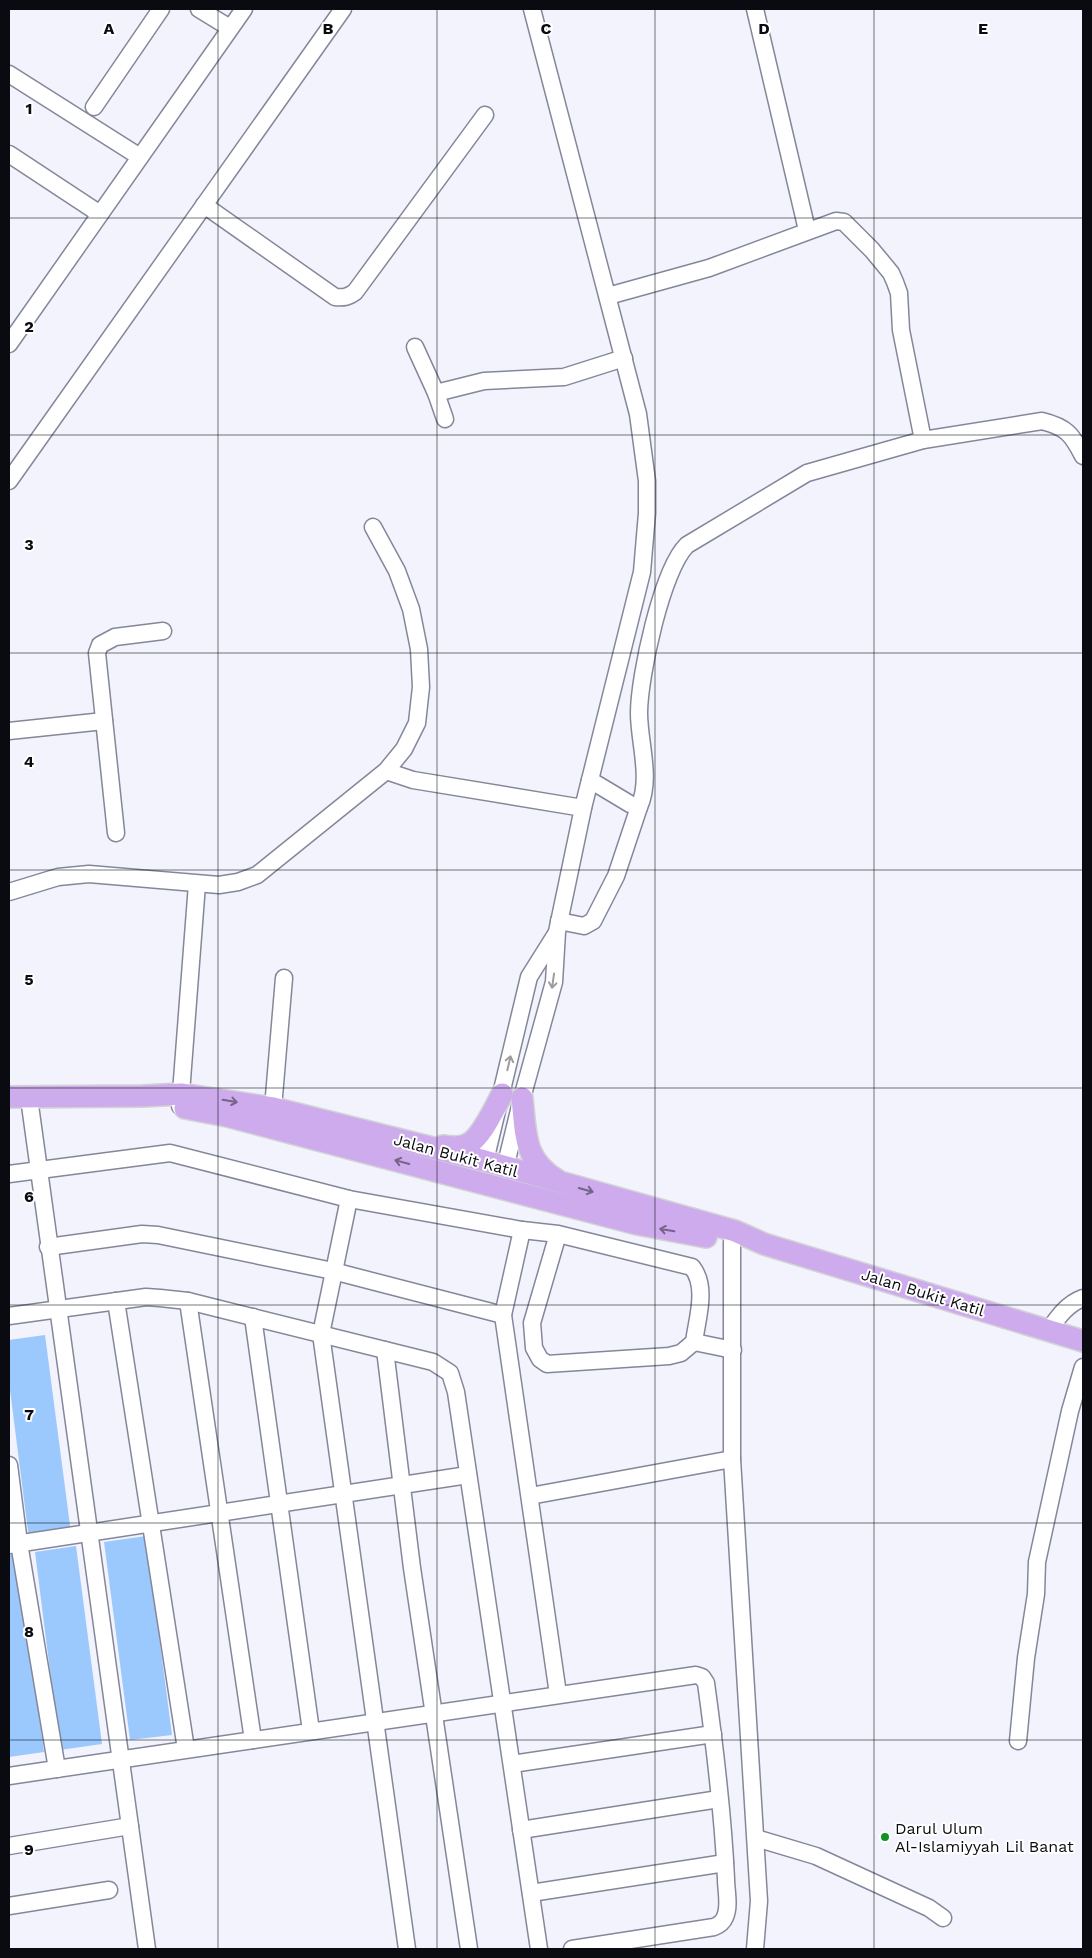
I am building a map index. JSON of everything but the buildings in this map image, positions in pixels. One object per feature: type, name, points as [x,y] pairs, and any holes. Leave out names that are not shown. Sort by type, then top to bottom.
[{"type":"main road","name":"Jalan Bukit Katil","points":[[19,1098],[143,1096],[273,1108],[563,1184],[1083,1341]]},
{"type":"main road","points":[[400,1140],[450,1147],[467,1145],[512,1096]]},
{"type":"main road","points":[[512,1096],[527,1144],[536,1162],[545,1172],[563,1184]]},
{"type":"main road","name":"Jalan Bukit Katil","points":[[181,1100],[227,1116],[636,1224],[734,1237]]},
{"type":"main road","points":[[449,1175],[495,1167],[534,1197]]},
{"type":"street","points":[[94,107],[161,9]]},
{"type":"street","points":[[199,9],[230,28]]},
{"type":"street","points":[[9,344],[14,327],[100,214],[244,9]]},
{"type":"street","points":[[9,481],[343,9]]},
{"type":"street","points":[[512,1096],[554,982],[558,927],[583,808],[642,572],[647,505],[644,451],[638,414],[532,9]]},
{"type":"street","points":[[755,9],[807,230]]},
{"type":"street","points":[[9,74],[140,157]]},
{"type":"street","points":[[204,205],[335,297],[348,297],[355,292],[485,115]]},
{"type":"street","points":[[9,154],[100,214]]},
{"type":"street","points":[[608,296],[709,268],[807,230],[836,221],[844,222],[881,260],[891,274],[899,293],[901,330],[923,440]]},
{"type":"street","points":[[415,346],[436,392],[445,419]]},
{"type":"street","points":[[436,392],[484,381],[564,377],[624,358]]},
{"type":"street","points":[[558,927],[584,926],[593,921],[616,876],[644,796],[646,787],[640,737],[640,690],[653,627],[672,568],[680,552],[695,540],[807,474],[923,440],[1042,421],[1059,425],[1074,439],[1083,456]]},
{"type":"street","points":[[9,892],[58,877],[89,874],[197,884],[219,885],[238,882],[257,875],[386,771],[404,749],[417,723],[420,678],[419,649],[410,609],[397,571],[373,527]]},
{"type":"street","points":[[116,833],[97,653],[100,645],[106,640],[115,637],[163,631]]},
{"type":"street","points":[[9,731],[104,721]]},
{"type":"street","points":[[386,771],[413,780],[583,808]]},
{"type":"street","points":[[590,780],[630,804],[639,807]]},
{"type":"street","points":[[181,1100],[197,884]]},
{"type":"street","points":[[495,1167],[512,1096],[529,977],[558,927]]},
{"type":"street","points":[[273,1108],[284,978]]},
{"type":"street","points":[[19,1098],[39,1170],[48,1246],[147,1949]]},
{"type":"street","points":[[9,1174],[170,1153],[348,1199],[522,1230],[558,1234],[692,1267],[697,1273],[701,1292],[694,1342],[681,1352],[669,1356],[547,1364],[540,1359],[534,1348],[532,1323],[558,1234]]},
{"type":"street","points":[[348,1199],[321,1334],[407,1949]]},
{"type":"street","points":[[522,1230],[503,1315],[558,1694]]},
{"type":"street","points":[[48,1246],[142,1234],[158,1235],[333,1272],[503,1315]]},
{"type":"street","points":[[734,1237],[732,1459],[760,1901],[755,1949]]},
{"type":"street","points":[[9,1316],[146,1297],[188,1301],[433,1362],[450,1372],[456,1392],[539,1949]]},
{"type":"street","points":[[1049,1330],[1061,1313],[1083,1298]]},
{"type":"street","points":[[116,1301],[186,1750]]},
{"type":"street","points":[[188,1301],[253,1740]]},
{"type":"street","points":[[253,1317],[311,1731]]},
{"type":"street","points":[[694,1342],[733,1350]]},
{"type":"street","points":[[385,1350],[401,1485],[469,1949]]},
{"type":"street","points":[[1018,1741],[1026,1658],[1036,1594],[1037,1562],[1066,1430],[1083,1367]]},
{"type":"street","points":[[530,1496],[732,1459]]},
{"type":"street","points":[[9,1465],[14,1544],[57,1769]]},
{"type":"street","points":[[14,1544],[468,1475]]},
{"type":"street","points":[[9,1776],[502,1702],[696,1675],[702,1677],[706,1683],[713,1734],[725,1863],[727,1907],[725,1917],[720,1924],[714,1927],[605,1947],[572,1949]]},
{"type":"street","points":[[512,1764],[713,1734]]},
{"type":"street","points":[[522,1830],[719,1800]]},
{"type":"street","points":[[9,1846],[130,1826]]},
{"type":"street","points":[[756,1838],[816,1856],[929,1908],[943,1918]]},
{"type":"street","points":[[531,1893],[725,1863]]},
{"type":"street","points":[[9,1906],[109,1890]]},
{"type":"place","name":"Darul Ulum Al-Islamiyyah Lil Banat","points":[[885,1837]]}]
